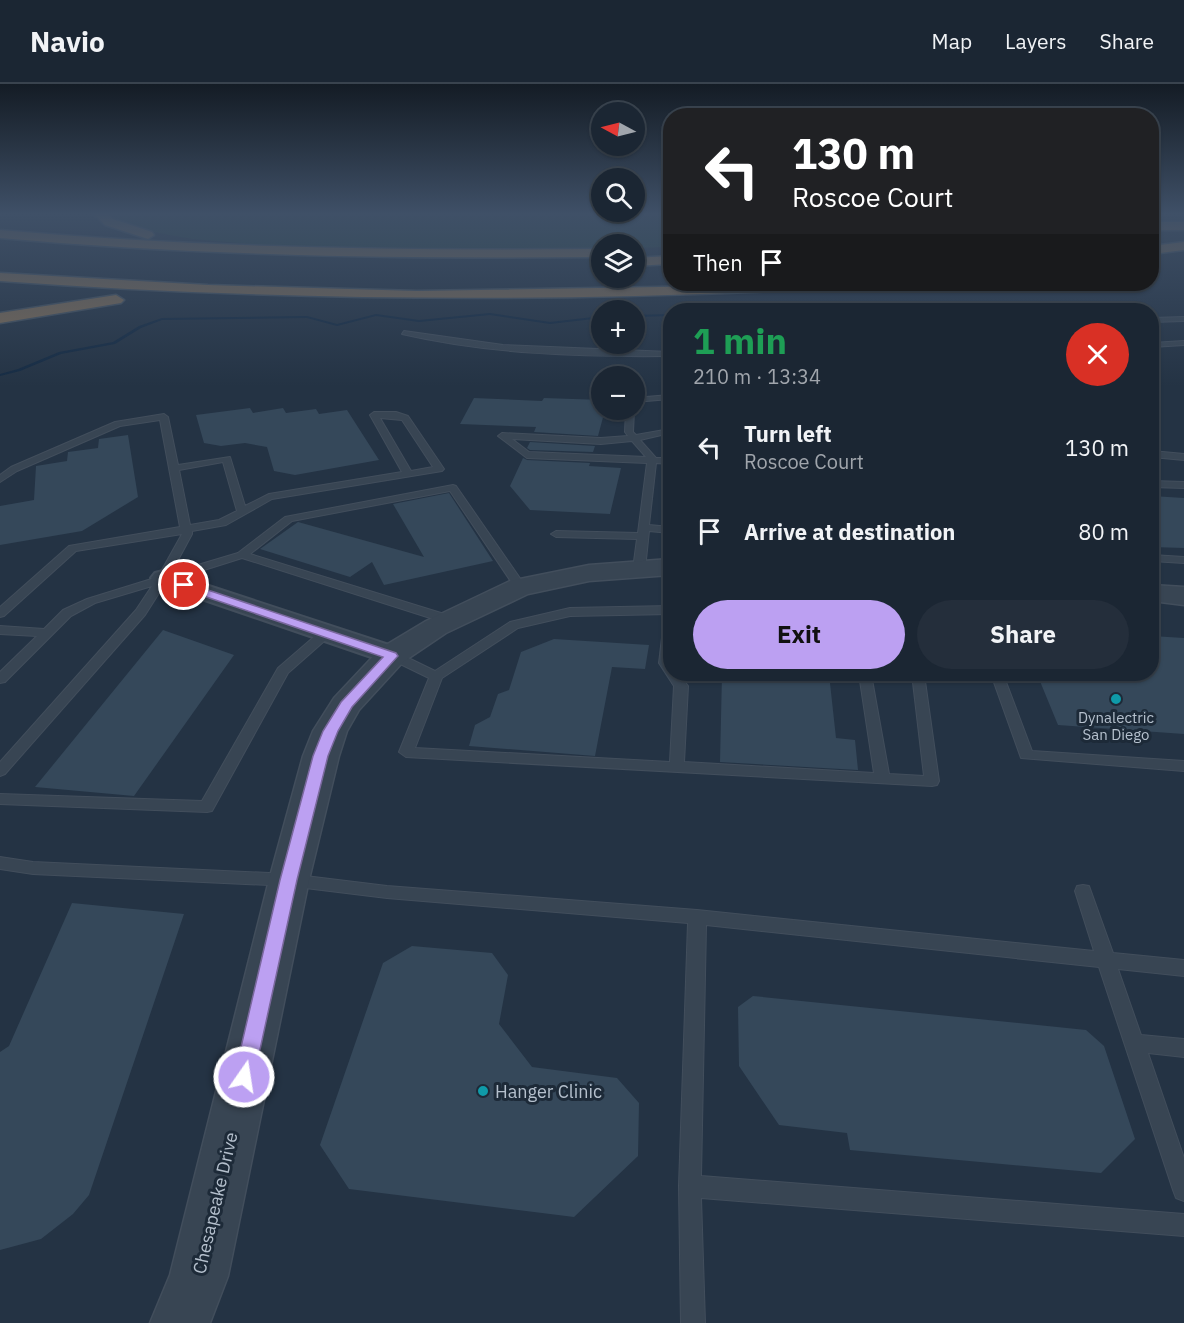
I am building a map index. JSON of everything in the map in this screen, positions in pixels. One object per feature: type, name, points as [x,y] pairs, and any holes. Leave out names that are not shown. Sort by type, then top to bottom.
[{"type":"highway","points":[[78,271],[323,281],[472,282],[663,279]]},
{"type":"highway","points":[[0,277],[283,293]]},
{"type":"highway","points":[[0,318],[105,301],[206,294],[548,294],[663,290]]},
{"type":"street","name":"Chesapeake Drive","points":[[180,1323],[199,1276],[289,880],[321,756],[330,731],[346,705],[392,656],[450,620],[520,587],[589,573],[655,568]]},
{"type":"street","points":[[163,578],[392,656]]},
{"type":"street","points":[[1159,594],[1184,596]]},
{"type":"lane","points":[[1159,320],[1184,319]]},
{"type":"lane","points":[[404,333],[452,343],[502,347],[663,354]]},
{"type":"lane","points":[[1159,345],[1184,343]]},
{"type":"lane","points":[[645,399],[663,398]]},
{"type":"lane","points":[[0,613],[73,548],[222,523],[269,497],[440,469],[405,418],[396,415],[374,415],[408,474]]},
{"type":"lane","points":[[0,479],[14,469],[117,424],[164,417],[187,534],[141,612],[0,771]]},
{"type":"lane","points":[[630,420],[629,432],[652,458],[644,532],[655,568]]},
{"type":"lane","points":[[663,432],[635,438],[600,441],[502,436],[527,455],[663,461]]},
{"type":"lane","points":[[1159,455],[1184,457]]},
{"type":"lane","points":[[174,468],[228,459],[242,512]]},
{"type":"lane","points":[[1159,483],[1184,485]]},
{"type":"lane","points":[[0,679],[66,614],[90,600],[242,555],[289,519],[453,488],[520,587]]},
{"type":"lane","points":[[556,534],[663,531]]},
{"type":"lane","points":[[242,555],[450,620]]},
{"type":"lane","points":[[1159,558],[1184,560]]},
{"type":"lane","points":[[663,610],[570,612],[514,625],[436,676],[406,752],[932,781],[919,681]]},
{"type":"lane","points":[[0,630],[46,633]]},
{"type":"lane","points":[[0,799],[207,807],[283,671],[326,633]]},
{"type":"lane","points":[[392,656],[436,676]]},
{"type":"lane","points":[[677,767],[681,686],[678,681]]},
{"type":"lane","points":[[866,681],[882,778]]},
{"type":"lane","points":[[1000,681],[1026,755],[1184,766]]},
{"type":"lane","points":[[0,863],[33,868],[289,880],[387,892],[697,917],[1184,968]]},
{"type":"lane","points":[[1083,891],[1184,1190]]},
{"type":"lane","points":[[693,1323],[690,1186],[697,917]]},
{"type":"lane","points":[[1134,1043],[1184,1048]]},
{"type":"lane","points":[[690,1186],[1184,1225]]},
{"type":"building","points":[[474,398],[542,401],[544,398],[591,400],[591,420],[602,420],[598,436],[534,432],[536,427],[460,424]]},
{"type":"building","points":[[250,408],[253,413],[283,408],[286,413],[316,409],[319,414],[347,410],[379,460],[295,475],[274,471],[267,447],[245,443],[221,446],[204,443],[196,415]]},
{"type":"building","points":[[128,435],[138,497],[82,531],[0,545],[0,506],[34,500],[36,466],[67,461],[68,452],[98,448],[99,439]]},
{"type":"building","points":[[530,442],[595,446],[593,452],[530,450],[527,448]]},
{"type":"building","points":[[523,458],[590,463],[589,466],[621,468],[610,514],[530,510],[510,486]]},
{"type":"building","points":[[449,493],[493,561],[384,585],[372,562],[350,577],[260,549],[298,522],[424,557],[393,504]]},
{"type":"building","points":[[1159,496],[1184,498],[1184,548],[1159,547]]},
{"type":"building","points":[[163,630],[234,655],[134,796],[35,787]]},
{"type":"building","name":"Dynalectric San Diego","points":[[1159,636],[1184,638],[1184,734],[1058,725],[1040,681],[1159,681]]},
{"type":"building","points":[[554,639],[649,645],[645,669],[612,667],[595,756],[469,746],[475,725],[490,717],[498,694],[509,690],[521,652]]},
{"type":"building","points":[[722,681],[830,681],[836,738],[855,740],[858,770],[720,762]]},
{"type":"building","points":[[72,903],[184,914],[89,1195],[73,1214],[41,1239],[0,1250],[0,1052],[9,1046]]},
{"type":"building","name":"Hanger Clinic","points":[[412,946],[492,953],[508,975],[499,1024],[532,1067],[617,1078],[639,1103],[638,1156],[574,1217],[349,1189],[320,1145],[383,963]]},
{"type":"building","points":[[753,996],[1086,1030],[1104,1046],[1135,1139],[1101,1173],[850,1150],[847,1133],[779,1125],[739,1066],[738,1007]]},
{"type":"waterway","points":[[0,375],[19,370],[60,353],[114,343],[140,327],[162,319],[307,317],[337,325],[376,315],[419,321],[490,314],[550,323],[591,318]]},
{"type":"waterway","points":[[645,316],[663,315]]},
{"type":"place","name":"Dynalectric San Diego","points":[[1116,699]]},
{"type":"place","name":"Hanger Clinic","points":[[483,1091]]},
{"type":"route","points":[[184,585],[392,656],[346,705],[330,731],[321,756],[289,880],[244,1077]]}]
